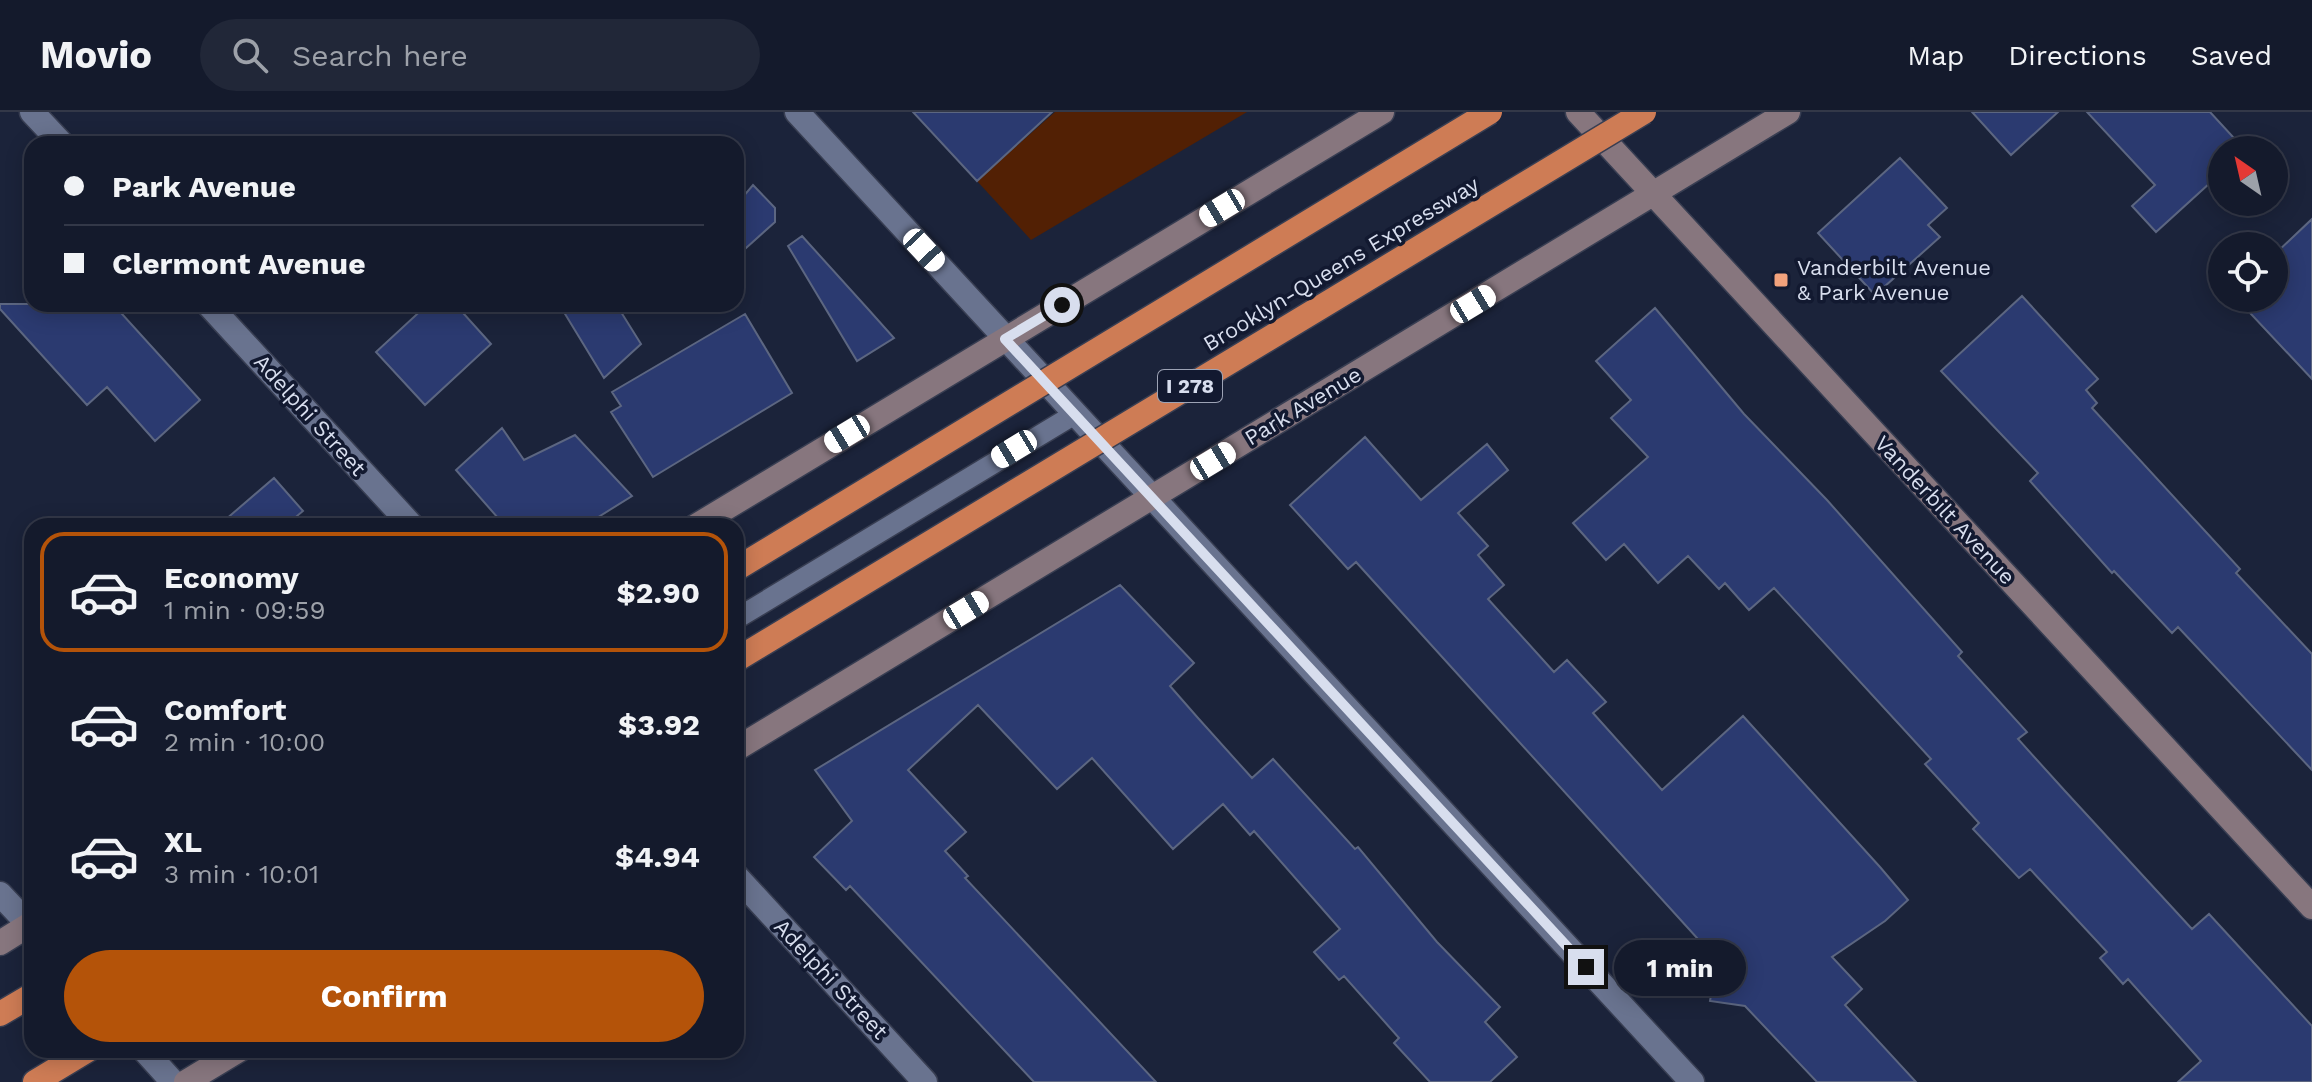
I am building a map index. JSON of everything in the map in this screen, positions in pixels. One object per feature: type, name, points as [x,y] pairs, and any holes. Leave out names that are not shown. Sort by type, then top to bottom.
[{"type":"highway","points":[[744,564],[1490,112]]},
{"type":"highway","name":"Brooklyn-Queens Expressway","points":[[744,655],[1644,112]]},
{"type":"highway","points":[[0,1014],[24,1000]]},
{"type":"highway","points":[[35,1082],[75,1058]]},
{"type":"main road","points":[[709,518],[1382,112]]},
{"type":"main road","name":"Vanderbilt Avenue","points":[[1578,112],[2312,907]]},
{"type":"main road","name":"Park Avenue","points":[[744,744],[1788,112]]},
{"type":"main road","points":[[0,943],[24,929]]},
{"type":"main road","points":[[186,1082],[226,1058]]},
{"type":"street","points":[[32,112],[54,136]]},
{"type":"street","points":[[797,112],[1692,1082]]},
{"type":"street","name":"Adelphi Street","points":[[215,312],[405,518]]},
{"type":"street","name":"Adelphi Street","points":[[744,885],[925,1082]]},
{"type":"street","points":[[0,894],[24,918]]},
{"type":"street","points":[[151,1058],[173,1082]]},
{"type":"lane","points":[[744,614],[1075,414]]},
{"type":"shaded area","points":[[1055,112],[1247,112],[1031,240],[977,181]]},
{"type":"building","points":[[913,112],[1052,112],[977,181]]},
{"type":"building","points":[[1972,112],[2058,112],[2011,155]]},
{"type":"building","points":[[2087,112],[2210,112],[2232,136],[2208,136],[2208,185],[2156,232],[2132,206],[2155,185]]},
{"type":"building","points":[[1900,158],[1947,208],[1928,225],[1940,237],[1875,295],[1818,233]]},
{"type":"building","points":[[753,185],[775,208],[775,222],[744,250],[744,196]]},
{"type":"building","points":[[2312,219],[2312,379],[2249,312],[2288,312],[2288,242]]},
{"type":"building","points":[[802,236],[894,338],[857,361],[788,246]]},
{"type":"building","points":[[2022,296],[2098,379],[2086,390],[2097,403],[2092,408],[2240,569],[2236,573],[2312,654],[2312,770],[2178,627],[2172,633],[2114,571],[2112,573],[2030,481],[2038,473],[1941,371]]},
{"type":"building","points":[[0,304],[24,304],[24,312],[120,312],[200,400],[155,441],[107,387],[87,405],[0,309]]},
{"type":"building","points":[[1655,308],[1744,414],[1827,500],[1962,652],[1958,656],[2027,732],[2018,739],[2065,791],[2192,929],[2209,914],[2312,1026],[2312,1082],[2178,1082],[2201,1061],[2128,979],[2123,984],[2100,958],[2107,952],[2030,869],[2019,878],[1973,829],[1979,823],[1925,764],[1931,759],[1774,588],[1749,610],[1725,583],[1719,589],[1688,556],[1658,583],[1624,544],[1606,560],[1573,523],[1648,457],[1611,418],[1631,400],[1596,361]]},
{"type":"building","points":[[419,312],[462,312],[491,344],[425,405],[376,352]]},
{"type":"building","points":[[564,312],[621,312],[641,344],[604,378]]},
{"type":"building","points":[[745,314],[792,393],[653,477],[611,412],[621,406],[612,392]]},
{"type":"building","points":[[502,428],[524,460],[575,435],[632,496],[597,518],[498,518],[456,470]]},
{"type":"building","points":[[1365,437],[1421,500],[1487,444],[1508,470],[1458,513],[1488,546],[1478,555],[1504,585],[1488,599],[1554,672],[1567,660],[1606,702],[1593,713],[1662,790],[1743,716],[1880,867],[1908,900],[1885,921],[1832,957],[1862,989],[1845,1005],[1916,1082],[1817,1082],[1745,1006],[1710,1001],[1713,984],[1703,973],[1717,960],[1356,562],[1348,569],[1290,505]]},
{"type":"building","points":[[274,478],[303,511],[295,518],[227,518]]},
{"type":"building","points":[[1120,585],[1194,663],[1170,686],[1252,778],[1273,759],[1355,849],[1358,847],[1437,942],[1500,1007],[1485,1022],[1517,1057],[1490,1082],[1430,1082],[1394,1043],[1399,1038],[1344,976],[1339,980],[1314,952],[1340,929],[1254,831],[1250,835],[1223,804],[1173,849],[1092,758],[1057,789],[978,705],[908,770],[966,832],[945,851],[968,876],[965,878],[1156,1082],[1034,1082],[850,886],[846,890],[814,857],[852,821],[815,770]]},
{"type":"place","name":"Vanderbilt Avenue & Park Avenue","points":[[1781,280]]},
{"type":"route","points":[[1062,305],[1005,339],[1586,967]]}]
